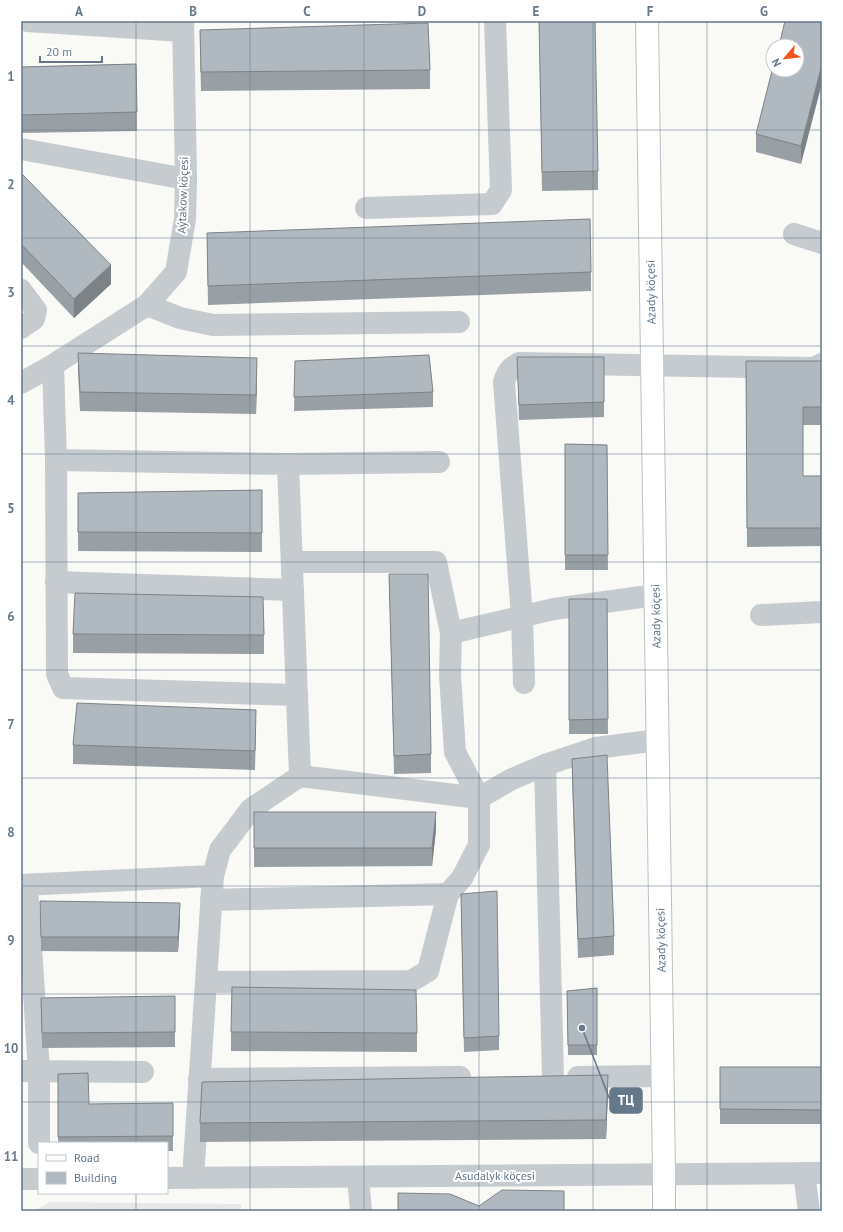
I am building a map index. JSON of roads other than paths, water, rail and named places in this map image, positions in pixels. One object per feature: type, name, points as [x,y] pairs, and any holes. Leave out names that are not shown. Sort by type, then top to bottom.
[{"type":"main road","name":"Azady köçesi","points":[[647,21],[664,1211]]},
{"type":"street","points":[[27,21],[183,26]]},
{"type":"street","points":[[366,208],[492,204],[502,190],[496,21]]},
{"type":"street","name":"Aýtakow köçesi","points":[[21,383],[53,365],[147,304],[176,272],[185,219],[186,178],[183,26]]},
{"type":"street","points":[[21,149],[186,178]]},
{"type":"street","points":[[794,234],[822,243]]},
{"type":"street","points":[[21,290],[36,310],[34,320],[21,328]]},
{"type":"street","points":[[147,304],[180,318],[213,325],[459,322]]},
{"type":"street","points":[[524,683],[522,617],[504,382],[510,368],[519,363],[813,368],[822,364]]},
{"type":"street","points":[[53,365],[56,460],[57,674],[63,688],[297,694]]},
{"type":"street","points":[[56,460],[288,464],[439,462]]},
{"type":"street","points":[[288,464],[300,776]]},
{"type":"street","points":[[206,982],[411,981],[428,971],[448,894],[462,878],[479,845],[478,798],[455,752],[450,675],[451,633],[436,562],[292,562]]},
{"type":"street","points":[[56,582],[293,590]]},
{"type":"street","points":[[451,633],[554,609],[656,595]]},
{"type":"street","points":[[761,615],[822,612]]},
{"type":"street","points":[[193,1178],[213,876],[220,850],[251,809],[300,776],[478,798],[510,780],[545,765],[596,748],[658,740]]},
{"type":"street","points":[[545,765],[545,1077],[663,1076]]},
{"type":"street","points":[[39,1142],[30,1071],[24,885],[213,876]]},
{"type":"street","points":[[211,900],[448,894]]},
{"type":"street","points":[[30,1071],[144,1072]]},
{"type":"street","points":[[199,1079],[482,1077]]},
{"type":"street","points":[[809,1211],[813,1173]]},
{"type":"street","name":"Asudalyk köçesi","points":[[168,1178],[813,1173]]},
{"type":"street","points":[[358,1177],[361,1211]]},
{"type":"street","points":[[21,1179],[38,1179]]},
{"type":"place","name":"ТЦ","points":[[582,1028]]}]
